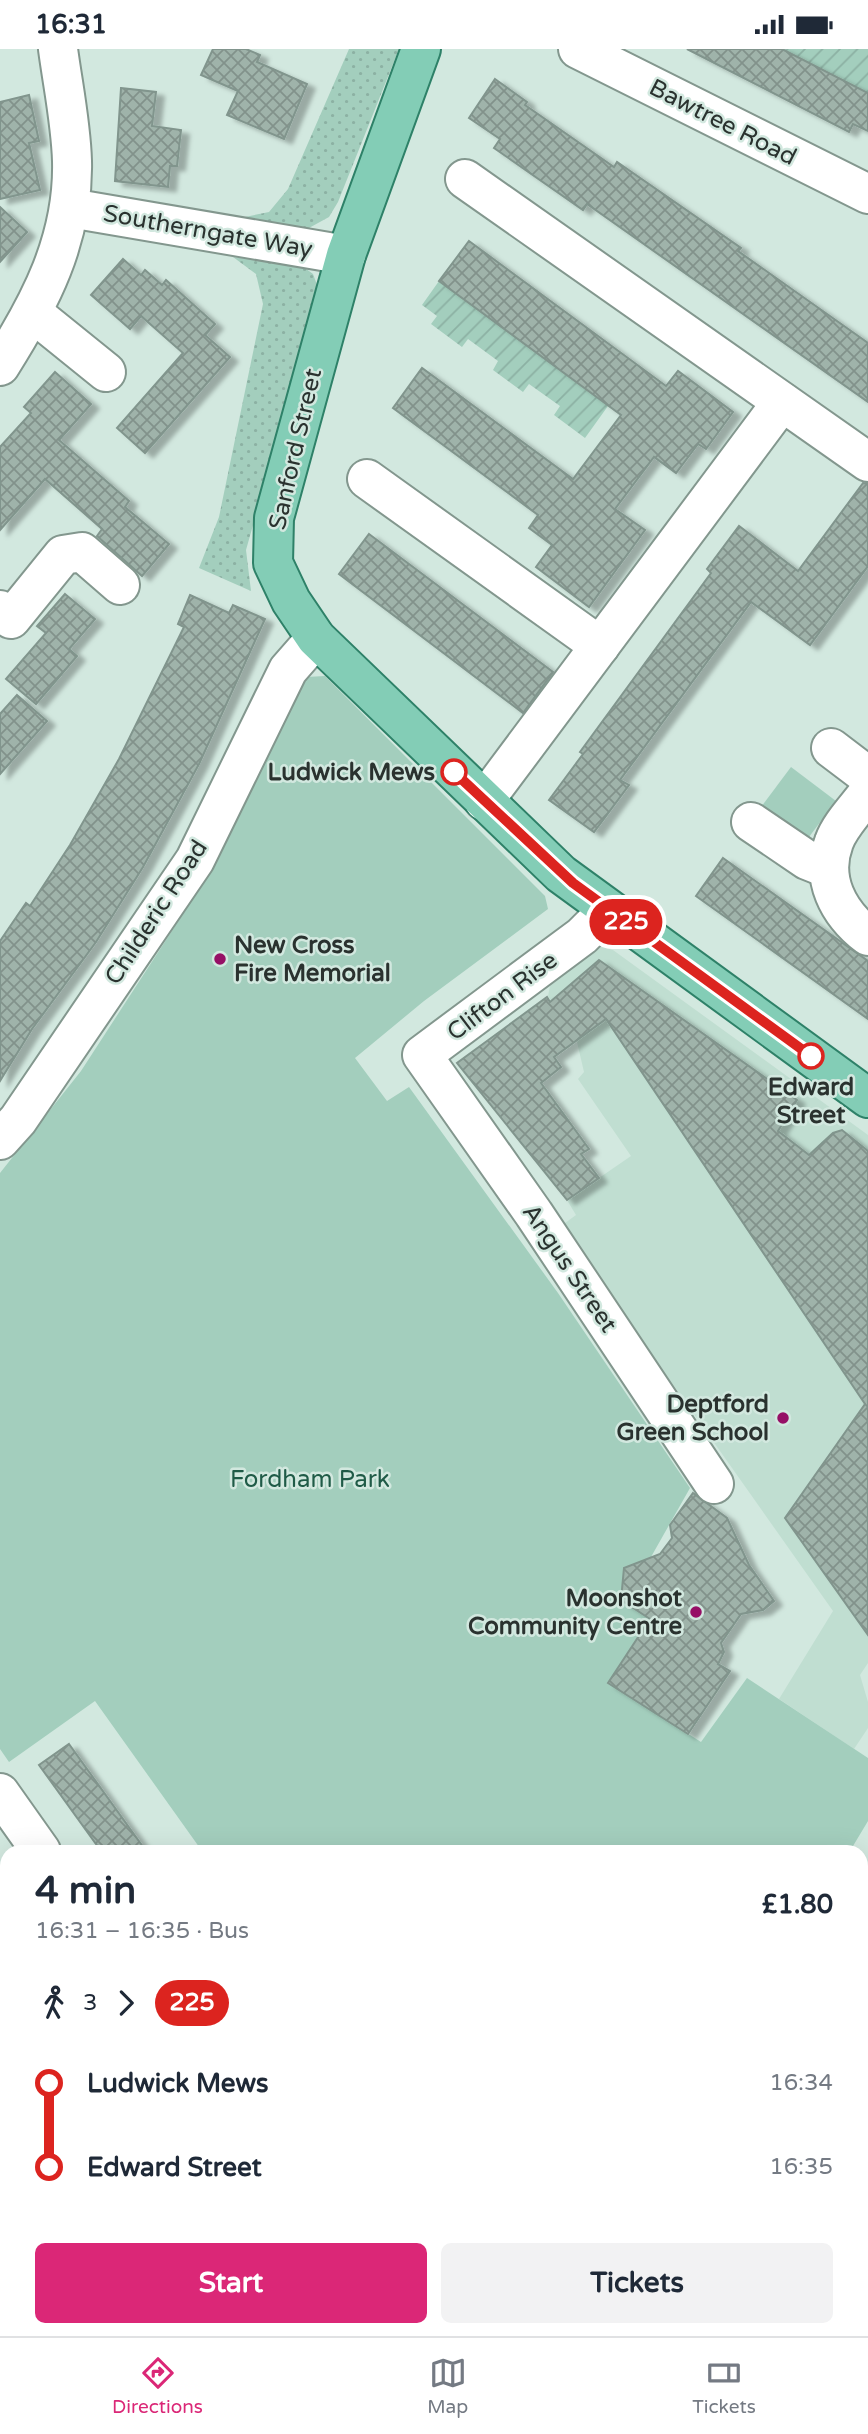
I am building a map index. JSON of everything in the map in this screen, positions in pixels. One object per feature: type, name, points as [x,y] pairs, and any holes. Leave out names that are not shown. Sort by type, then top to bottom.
[{"type":"main road","name":"Sanford Street","points":[[421,49],[346,255],[274,518],[273,563],[291,601],[316,638],[561,873],[593,921],[868,1098]]},
{"type":"street","name":"Southerngate Way","points":[[0,366],[33,313],[57,259],[69,208],[72,161],[58,49]]},
{"type":"street","name":"Bawtree Road","points":[[578,49],[868,194]]},
{"type":"street","points":[[465,179],[868,462]]},
{"type":"street","name":"Southerngate Way","points":[[69,208],[346,255]]},
{"type":"street","points":[[33,313],[106,372]]},
{"type":"street","points":[[484,801],[782,402]]},
{"type":"street","points":[[367,479],[600,646]]},
{"type":"street","points":[[4,621],[63,555],[82,552],[120,585]]},
{"type":"street","name":"Childeric Road","points":[[0,1140],[18,1120],[195,860],[288,670],[316,638]]},
{"type":"street","points":[[831,748],[868,776]]},
{"type":"street","points":[[868,793],[835,840],[827,868],[835,901],[856,927],[868,936]]},
{"type":"street","points":[[751,821],[807,860],[827,868]]},
{"type":"street","name":"Clifton Rise","points":[[422,1055],[593,921]]},
{"type":"street","name":"Angus Street","points":[[422,1055],[534,1214],[714,1484]]},
{"type":"street","points":[[0,1793],[37,1845]]},
{"type":"shaded area","name":"Deptford Green School","points":[[600,946],[613,950],[868,1135],[868,1663],[860,1675],[868,1702],[868,1728],[854,1749],[779,1699],[833,1611],[561,1226],[576,1215],[567,1200],[631,1156],[578,1079],[584,1072],[577,1042],[548,996],[550,986]]},
{"type":"green space","points":[[349,49],[399,49],[338,202],[329,217],[298,234],[240,218],[269,212],[288,189]]},
{"type":"green space","points":[[782,49],[868,49],[868,93]]},
{"type":"green space","points":[[233,257],[301,265],[313,274],[319,290],[246,550],[251,591],[199,568],[219,517],[263,304],[256,274]]},
{"type":"green space","points":[[439,281],[608,406],[585,438],[554,415],[560,406],[529,384],[523,392],[493,370],[498,361],[468,339],[462,347],[431,324],[437,316],[422,305]]},
{"type":"green space","name":"Fordham Park","points":[[325,676],[545,896],[548,909],[424,1001],[355,1058],[387,1101],[409,1087],[558,1293],[690,1488],[651,1557],[624,1569],[621,1600],[650,1619],[608,1683],[701,1742],[747,1678],[868,1758],[868,1821],[854,1845],[198,1845],[95,1701],[9,1762],[0,1749],[0,1173],[81,1071],[179,920],[234,826],[306,677]]},
{"type":"green space","points":[[791,767],[836,801],[806,841],[761,807]]},
{"type":"building","points":[[213,49],[246,49],[260,55],[257,62],[307,84],[284,139],[227,115],[238,91],[201,75]]},
{"type":"building","points":[[687,49],[782,49],[868,93],[868,131],[853,124],[849,132]]},
{"type":"building","points":[[495,79],[527,102],[525,105],[614,167],[617,162],[741,248],[738,251],[868,343],[868,402],[587,204],[583,210],[494,148],[500,139],[469,118]]},
{"type":"building","points":[[121,88],[156,92],[152,126],[181,130],[177,166],[170,166],[168,187],[115,181]]},
{"type":"building","points":[[29,95],[39,141],[29,143],[40,190],[0,199],[0,102]]},
{"type":"building","points":[[0,207],[27,232],[0,262]]},
{"type":"building","points":[[469,241],[666,386],[678,371],[733,412],[706,449],[698,444],[676,473],[654,457],[615,509],[645,530],[589,607],[536,567],[552,545],[529,528],[538,515],[393,408],[422,368],[573,479],[621,415],[439,281]]},
{"type":"building","points":[[123,259],[141,275],[145,270],[162,285],[166,280],[215,324],[205,335],[230,357],[145,453],[117,428],[183,353],[141,316],[130,329],[91,295]]},
{"type":"building","points":[[55,372],[91,404],[59,440],[129,501],[125,507],[169,544],[142,576],[97,536],[102,529],[45,479],[0,530],[0,447],[31,413],[24,407]]},
{"type":"building","points":[[863,483],[868,484],[868,566],[810,645],[751,602],[620,780],[629,785],[594,832],[549,800],[583,754],[580,752],[711,573],[707,569],[739,526],[798,571]]},
{"type":"building","points":[[369,534],[553,672],[523,713],[339,574]]},
{"type":"building","points":[[65,594],[95,619],[69,649],[77,656],[36,704],[6,679],[46,633],[37,626]]},
{"type":"building","points":[[190,595],[229,613],[233,605],[265,619],[199,764],[143,867],[96,942],[32,1029],[0,1081],[0,941],[26,903],[30,906],[70,845],[119,759],[184,627],[178,624]]},
{"type":"building","points":[[17,695],[47,721],[0,774],[0,714]]},
{"type":"building","points":[[723,858],[868,961],[868,1019],[696,896]]},
{"type":"building","points":[[599,960],[797,1100],[778,1131],[809,1155],[833,1133],[842,1130],[868,1151],[868,1635],[785,1518],[865,1404],[606,1019],[554,1057],[561,1067],[541,1083],[589,1149],[581,1154],[599,1178],[567,1200],[457,1063],[547,997],[550,1002]]},
{"type":"building","name":"Moonshot Community Centre","points":[[693,1493],[727,1518],[749,1565],[774,1601],[763,1610],[741,1614],[721,1643],[724,1652],[718,1664],[730,1671],[688,1734],[608,1683],[650,1619],[621,1600],[624,1568],[660,1554],[672,1538],[670,1525]]},
{"type":"building","points":[[69,1744],[142,1845],[97,1845],[39,1765]]},
{"type":"bus line","name":"225","points":[[454,772],[573,883],[811,1056]]},
{"type":"place","name":"Ludwick Mews","points":[[454,772]]},
{"type":"place","name":"New Cross Fire Memorial","points":[[220,959]]},
{"type":"place","name":"Edward Street","points":[[811,1056]]},
{"type":"place","name":"Deptford Green School","points":[[783,1418]]},
{"type":"place","name":"Moonshot Community Centre","points":[[696,1612]]}]
